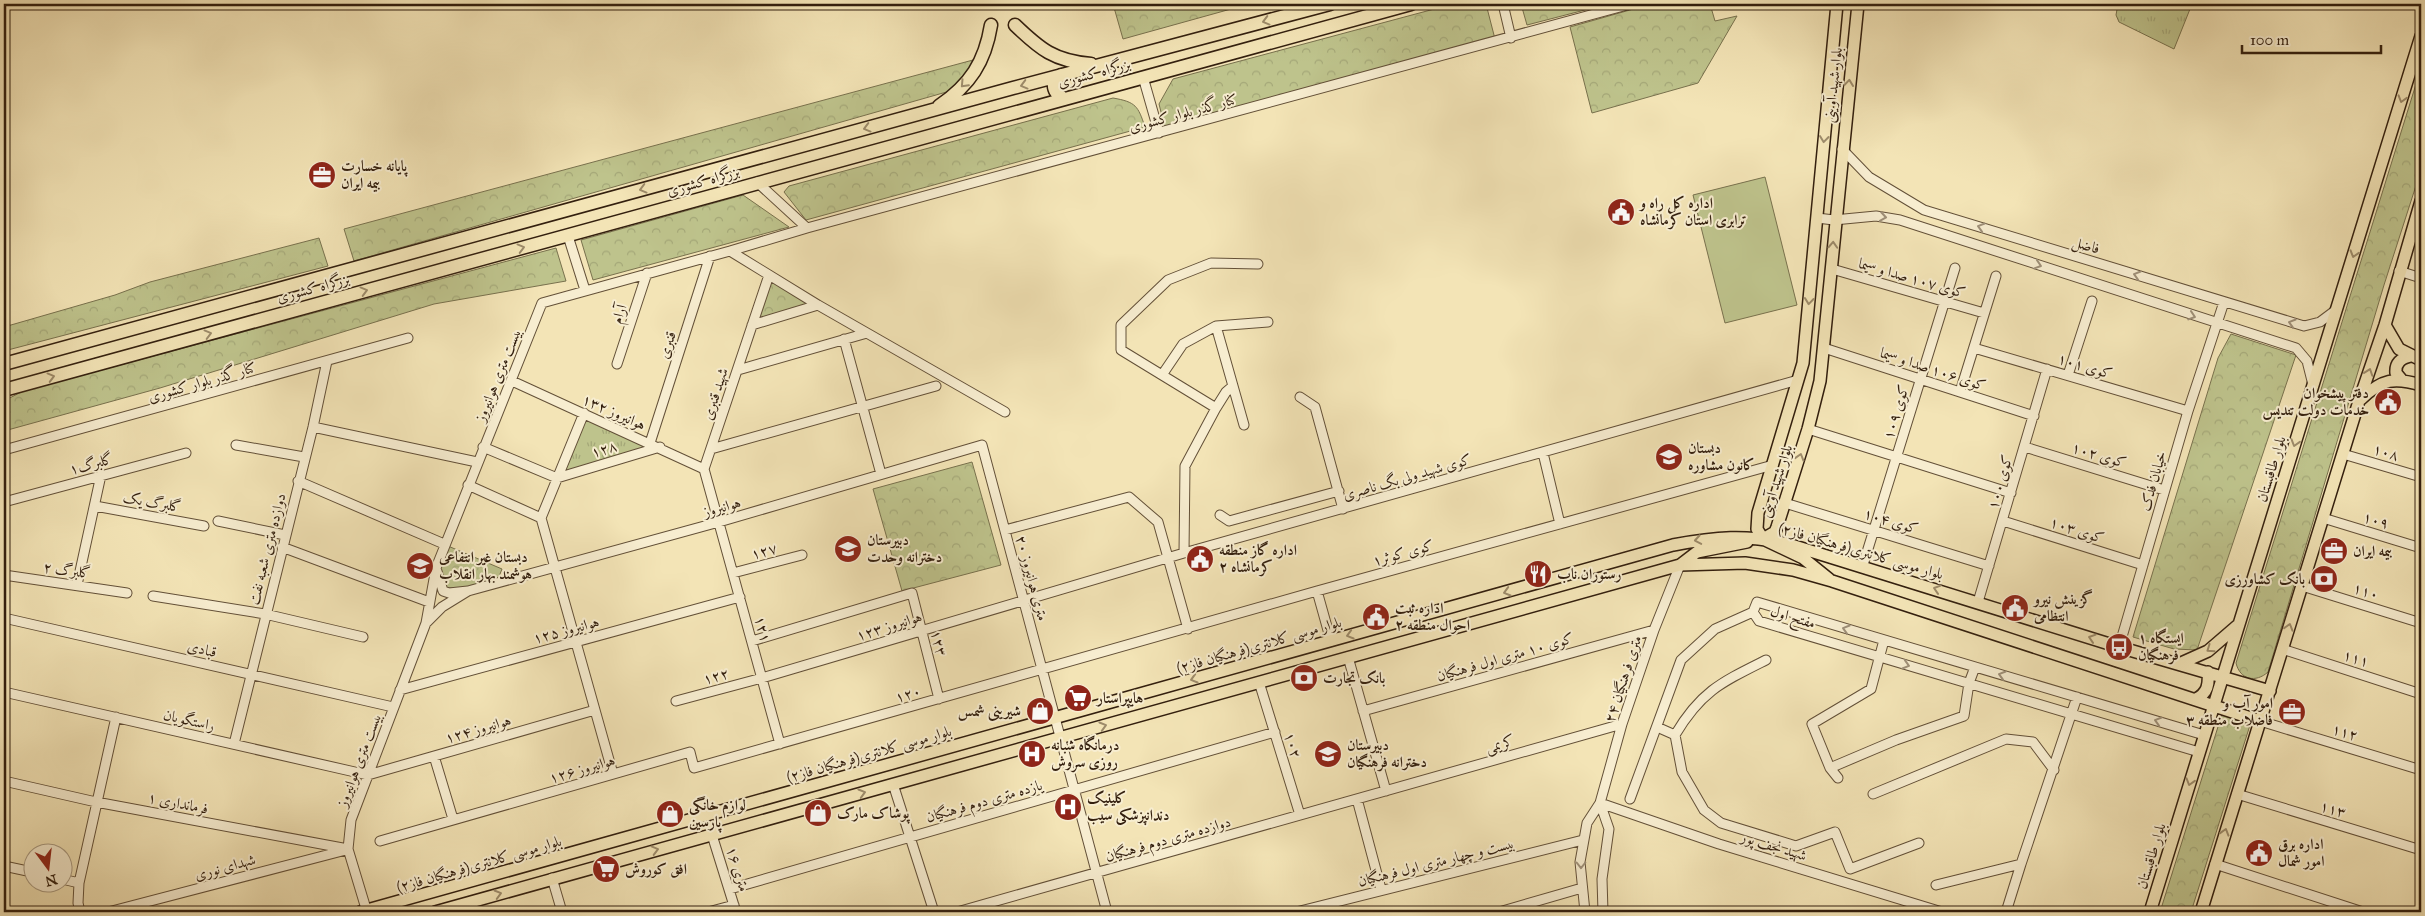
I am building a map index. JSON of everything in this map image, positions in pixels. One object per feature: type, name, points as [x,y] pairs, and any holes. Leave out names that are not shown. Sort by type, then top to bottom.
[{"type":"highway","name":"بزرگراه کشوری","points":[[4,364],[990,94],[1330,4]]},
{"type":"highway","name":"بزرگراه کشوری","points":[[4,390],[568,236],[757,182],[1412,4]]},
{"type":"highway","points":[[922,113],[940,105],[960,89],[978,69],[989,41],[991,25]]},
{"type":"highway","points":[[1015,25],[1040,48],[1058,59],[1071,62],[1103,64]]},
{"type":"highway","points":[[1061,75],[1054,82],[1054,89],[1064,99]]},
{"type":"highway","points":[[990,94],[999,98],[1002,106],[996,117]]},
{"type":"main road","name":"بلوار شهید آوینی","points":[[1837,4],[1803,362],[1758,512],[1757,529],[1763,539],[1775,532],[1808,429],[1820,381],[1832,269],[1834,220],[1858,4]]},
{"type":"main road","name":"بلوار طاقبستان","points":[[2150,912],[2421,36]]},
{"type":"main road","points":[[2201,912],[2359,401],[2385,325],[2399,271],[2421,201]]},
{"type":"main road","points":[[2385,325],[2400,349],[2416,358]]},
{"type":"main road","points":[[2401,379],[2396,373],[2400,360],[2416,358]]},
{"type":"main road","points":[[2359,401],[2379,385],[2401,379],[2421,385]]},
{"type":"main road","name":"بلوار موسی کلانتری(فرهنگیان فاز۲)","points":[[364,912],[1674,545],[1723,537],[1742,536],[1788,544],[1863,565],[2119,646],[2270,691]]},
{"type":"main road","points":[[1680,565],[1697,552],[1763,539],[1803,558],[1832,581]]},
{"type":"main road","points":[[434,912],[1680,565],[1745,563],[1793,570],[1832,581],[2260,721]]},
{"type":"main road","points":[[2178,664],[2208,651],[2238,626]]},
{"type":"main road","points":[[2196,699],[2204,695],[2207,689],[2208,672]]},
{"type":"street","points":[[1503,4],[1511,38]]},
{"type":"street","name":"کنار گذر بلوار کشوری","points":[[542,302],[1631,4]]},
{"type":"street","points":[[1143,77],[1159,134]]},
{"type":"street","name":"فاضل","points":[[1842,149],[1869,177],[1924,210],[2304,326],[2320,322],[2336,310]]},
{"type":"street","points":[[757,182],[808,228]]},
{"type":"street","points":[[1817,218],[1834,220],[1876,216],[1906,222],[2216,324],[2296,348],[2308,361],[2313,385]]},
{"type":"street","points":[[568,236],[585,290]]},
{"type":"street","points":[[730,251],[818,305],[1005,412]]},
{"type":"street","name":"قنبری","points":[[650,443],[710,256]]},
{"type":"street","points":[[1216,408],[1121,350],[1121,325],[1168,280],[1211,263],[1258,264]]},
{"type":"street","name":"کوی ۱۰۹","points":[[1863,565],[1955,268]]},
{"type":"street","name":"کوی ۱۰۷ صدا و سیما","points":[[1832,269],[1984,313]]},
{"type":"street","points":[[2399,271],[2421,278]]},
{"type":"street","name":"آرام","points":[[617,364],[648,273]]},
{"type":"street","name":"شهید قنبری","points":[[704,469],[769,275]]},
{"type":"street","points":[[1960,392],[1996,276]]},
{"type":"street","points":[[2068,375],[2092,301]]},
{"type":"street","name":"بیست متری هوانیروز","points":[[364,912],[348,849],[351,820],[426,623],[428,602],[444,544],[512,381],[542,302]]},
{"type":"street","name":"خیابان فدک","points":[[2119,646],[2188,411],[2224,302]]},
{"type":"street","points":[[752,325],[818,305]]},
{"type":"street","points":[[1162,375],[1182,344],[1216,326],[1268,322]]},
{"type":"street","points":[[1216,326],[1244,425]]},
{"type":"street","points":[[738,370],[867,333]]},
{"type":"street","name":"کنار گذر بلوار کشوری","points":[[4,450],[408,338]]},
{"type":"street","points":[[844,339],[881,474]]},
{"type":"street","name":"کوی ۱۰۶ صدا و سیما","points":[[1824,348],[2034,416]]},
{"type":"street","name":"کوی ۱۰۱","points":[[1974,348],[2188,411]]},
{"type":"street","name":"دوازده متری شعبه نفت","points":[[234,744],[313,427],[327,361]]},
{"type":"street","name":"کوی ۱۰۰","points":[[1978,602],[2047,369]]},
{"type":"street","name":"کوی شهید ولی بگ ناصری","points":[[1023,601],[1168,558],[1798,380]]},
{"type":"street","name":"هوانیروز ۱۳۲","points":[[512,381],[704,469]]},
{"type":"street","points":[[711,449],[936,386]]},
{"type":"street","points":[[1184,554],[1185,466],[1216,408],[1226,392],[1233,386]]},
{"type":"street","points":[[1300,397],[1315,407],[1344,509]]},
{"type":"street","points":[[584,414],[541,518],[613,774]]},
{"type":"street","points":[[313,427],[477,462]]},
{"type":"street","points":[[1808,429],[2011,494]]},
{"type":"street","points":[[236,445],[304,457]]},
{"type":"street","name":"هوانیروز","points":[[468,591],[719,522],[982,445]]},
{"type":"street","name":"۲۰ متری هوانیروز","points":[[982,445],[1107,912]]},
{"type":"street","points":[[484,447],[557,478]]},
{"type":"street","name":"کوی ۱۰۲","points":[[2025,447],[2164,490]]},
{"type":"street","name":"۱۲۸","points":[[557,478],[660,448]]},
{"type":"street","name":"گلبرگ۱","points":[[4,502],[186,453]]},
{"type":"street","points":[[1543,453],[1560,524]]},
{"type":"street","name":"۱۰۸","points":[[2343,454],[2421,477]]},
{"type":"street","name":"کوی کوثر۱","points":[[1042,670],[1317,591],[1773,465]]},
{"type":"street","points":[[704,469],[719,522]]},
{"type":"street","points":[[77,585],[96,506],[101,476]]},
{"type":"street","points":[[298,481],[444,544]]},
{"type":"street","points":[[468,485],[541,518]]},
{"type":"street","points":[[1220,515],[1229,521],[1339,491]]},
{"type":"street","points":[[1005,530],[1129,497],[1158,522],[1188,629]]},
{"type":"street","name":"کوی ۱۰۴","points":[[1785,503],[1989,566]]},
{"type":"street","name":"گلبرگ یک","points":[[96,506],[204,526]]},
{"type":"street","name":"۱۰۹","points":[[2323,518],[2421,548]]},
{"type":"street","points":[[218,520],[285,535]]},
{"type":"street","name":"کوی ۱۰۳","points":[[2003,520],[2142,565]]},
{"type":"street","name":"۱۲۱","points":[[719,522],[780,744]]},
{"type":"street","points":[[282,547],[428,602]]},
{"type":"street","name":"۱۲۷","points":[[733,573],[802,555]]},
{"type":"street","name":"۲۴ متری فرهنگیان","points":[[1585,912],[1580,862],[1587,823],[1600,803],[1622,724],[1654,630],[1680,565]]},
{"type":"street","points":[[436,568],[443,591],[449,593],[468,591]]},
{"type":"street","name":"گلبرگ ۲","points":[[4,575],[127,593]]},
{"type":"street","name":"۱۱۰","points":[[2302,586],[2421,623]]},
{"type":"street","points":[[426,623],[442,607],[468,591]]},
{"type":"street","points":[[1317,591],[1331,641]]},
{"type":"street","name":"۱۲۳ هوانیروز","points":[[752,641],[912,593]]},
{"type":"street","name":"۱۲۳","points":[[912,593],[939,699]]},
{"type":"street","points":[[153,596],[266,614],[363,637]]},
{"type":"street","name":"هوانیروز ۱۲۵","points":[[400,690],[740,597]]},
{"type":"street","name":"۱۲۳ هوانیروز","points":[[762,678],[1023,601]]},
{"type":"street","name":"مفتح اول","points":[[2199,752],[1759,621],[1753,612],[1757,602],[2204,735]]},
{"type":"street","points":[[1630,800],[1682,660],[1715,629],[1753,612]]},
{"type":"street","name":"قبادی","points":[[4,618],[394,707]]},
{"type":"street","name":"کوی ۱۰ متری اول فرهنگیان","points":[[1363,711],[1654,630]]},
{"type":"street","points":[[1838,778],[1830,768],[1812,724],[1871,689],[1884,640]]},
{"type":"street","name":"۱۱۱","points":[[2282,649],[2421,694]]},
{"type":"street","points":[[1348,657],[1386,791]]},
{"type":"street","points":[[1766,660],[1718,684],[1690,710],[1675,735],[1682,772],[1704,810],[1721,823],[1796,846],[1835,832],[1850,870],[1919,843]]},
{"type":"street","points":[[1830,768],[1896,740],[1964,716],[1968,683],[1975,667]]},
{"type":"street","name":"۱۲۰","points":[[780,744],[1042,670]]},
{"type":"street","name":"۱۲۲","points":[[676,701],[762,678]]},
{"type":"street","name":"۱۰۲","points":[[1260,682],[1300,815]]},
{"type":"street","name":"راستگویان","points":[[4,692],[368,775]]},
{"type":"street","points":[[2006,912],[2077,697]]},
{"type":"street","name":"هوانیروز ۱۲۴","points":[[368,775],[595,710]]},
{"type":"street","points":[[80,912],[78,903],[79,883],[116,717]]},
{"type":"street","name":"۱۱۲","points":[[2260,721],[2421,770]]},
{"type":"street","name":"کریمی","points":[[1386,791],[1622,724]]},
{"type":"street","points":[[1657,727],[1675,735]]},
{"type":"street","name":"یازده متری دوم فرهنگیان","points":[[730,889],[1275,732]]},
{"type":"street","points":[[1873,794],[2006,739],[2033,742],[2054,770]]},
{"type":"street","name":"هوانیروز ۱۲۶","points":[[380,841],[690,752],[694,768],[780,744]]},
{"type":"street","points":[[434,756],[453,820]]},
{"type":"street","name":"فرمانداری ۱","points":[[4,781],[96,802],[348,849]]},
{"type":"street","points":[[894,784],[934,912]]},
{"type":"street","name":"دوازده متری دوم فرهنگیان","points":[[957,912],[1386,791]]},
{"type":"street","name":"۱۱۳","points":[[2237,794],[2421,850]]},
{"type":"street","points":[[1357,799],[1381,889]]},
{"type":"street","points":[[1600,803],[1609,829],[1602,879],[1603,912]]},
{"type":"street","name":"شهید نجف پور","points":[[1600,803],[1719,844],[1942,912]]},
{"type":"street","name":"۱۶ متری","points":[[712,835],[735,909]]},
{"type":"street","name":"بیست و چهار متری اول فرهنگیان","points":[[1296,912],[1381,889],[1583,840]]},
{"type":"street","name":"شهدای نوری","points":[[108,912],[348,849]]},
{"type":"street","points":[[1936,885],[2021,864]]},
{"type":"street","points":[[2216,864],[2364,912]]},
{"type":"street","points":[[4,866],[22,870]]},
{"type":"street","points":[[552,878],[562,912]]},
{"type":"street","points":[[72,881],[79,883]]},
{"type":"street","points":[[1499,912],[1582,888]]},
{"type":"street","points":[[708,912],[735,909]]},
{"type":"green space","points":[[1113,4],[1249,4],[1123,39]]},
{"type":"green space","points":[[1453,4],[1486,4],[1495,39],[1165,128],[1159,104],[1173,79]]},
{"type":"green space","points":[[1521,4],[1608,4],[1527,25]]},
{"type":"green space","points":[[1651,4],[1710,4],[1715,21],[1737,16],[1698,83],[1592,113],[1570,27]]},
{"type":"green space","points":[[2118,4],[2192,4],[2174,49],[2119,22],[2116,15]]},
{"type":"green space","points":[[973,60],[967,74],[950,91],[354,261],[344,229]]},
{"type":"green space","points":[[2421,68],[2421,170],[2384,285],[2268,672],[2258,678],[2249,678],[2241,673],[2236,663]]},
{"type":"green space","points":[[1113,98],[1127,101],[1135,106],[1145,127],[806,220],[784,192],[789,186]]},
{"type":"green space","points":[[1765,177],[1797,305],[1725,323],[1693,195]]},
{"type":"green space","points":[[743,195],[789,227],[593,280],[581,240]]},
{"type":"green space","points":[[319,238],[328,266],[4,351],[4,327],[115,295],[150,282]]},
{"type":"green space","points":[[556,248],[566,281],[434,304],[160,388],[4,431],[4,401],[23,391]]},
{"type":"green space","points":[[771,281],[809,305],[757,320]]},
{"type":"green space","points":[[2231,334],[2296,355],[2197,650],[2174,649],[2133,637],[2218,358]]},
{"type":"green space","points":[[586,418],[651,447],[562,473]]},
{"type":"green space","points":[[972,462],[1001,565],[902,591],[873,489]]},
{"type":"green space","points":[[448,546],[502,569],[498,579],[466,588],[447,588],[439,568]]},
{"type":"green space","points":[[2222,714],[2251,722],[2191,912],[2160,912]]},
{"type":"place","name":"پایانه خسارت بیمه ایران","points":[[322,175]]},
{"type":"place","name":"اداره کل راه و ترابری استان کرمانشاه","points":[[1621,212]]},
{"type":"place","name":"دفتر پیشخوان خدمات دولت تندیس","points":[[2388,402]]},
{"type":"place","name":"دبستان کانون مشاوره","points":[[1669,457]]},
{"type":"place","name":"دبیرستان دخترانه وحدت","points":[[848,549]]},
{"type":"place","name":"بیمه ایران","points":[[2334,551]]},
{"type":"place","name":"اداره گاز منطقه ۲ کرمانشاه","points":[[1200,559]]},
{"type":"place","name":"دبستان غیر انتفاعی هوشمند بهار انقلاب","points":[[420,566]]},
{"type":"place","name":"رستوران ناب","points":[[1538,574]]},
{"type":"place","name":"بانک کشاورزی","points":[[2324,579]]},
{"type":"place","name":"گزینش نیرو انتظامی","points":[[2015,608]]},
{"type":"place","name":"اداره ثبت احوال منطقه ۲","points":[[1376,617]]},
{"type":"place","name":"ایستگاه ۱ فرهنگیان","points":[[2119,647]]},
{"type":"place","name":"بانک تجارت","points":[[1304,678]]},
{"type":"place","name":"هایپراستار","points":[[1078,698]]},
{"type":"place","name":"شیرینی شمس","points":[[1040,711]]},
{"type":"place","name":"امور آب و فاضلاب منطقه ۳","points":[[2292,712]]},
{"type":"place","name":"درمانگاه شبانه روزی سروش","points":[[1032,754]]},
{"type":"place","name":"دبیرستان دخترانه فرهنگیان","points":[[1328,754]]},
{"type":"place","name":"کلینیک دندانپزشکی سیب","points":[[1068,807]]},
{"type":"place","name":"پوشاک مارک","points":[[818,813]]},
{"type":"place","name":"لوازم خانگی پارسین","points":[[670,814]]},
{"type":"place","name":"اداره برق امور شمال","points":[[2259,853]]},
{"type":"place","name":"افق کوروش","points":[[606,869]]}]
